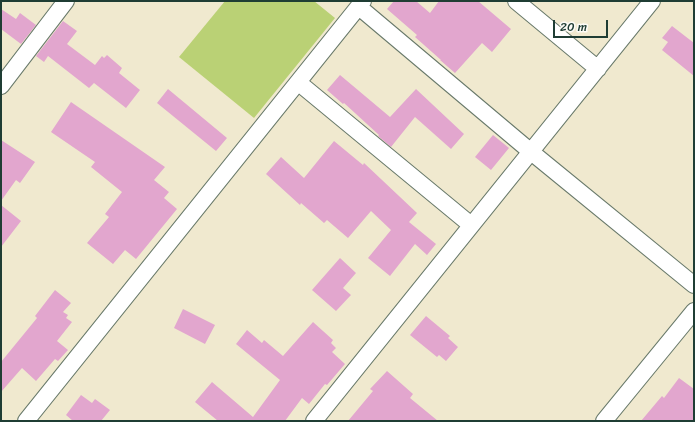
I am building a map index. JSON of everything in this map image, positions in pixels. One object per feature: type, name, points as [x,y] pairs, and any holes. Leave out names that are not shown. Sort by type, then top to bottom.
[{"type":"street","points":[[516,1],[598,69]]},
{"type":"street","points":[[314,421],[652,1]]},
{"type":"street","points":[[1,86],[64,2]]},
{"type":"street","points":[[26,421],[361,4],[530,151],[694,285]]},
{"type":"street","points":[[299,83],[471,225]]},
{"type":"street","points":[[604,421],[694,311]]},
{"type":"green space","points":[[225,1],[314,1],[335,18],[254,118],[179,57]]},
{"type":"building","points":[[394,1],[416,1],[430,13],[439,1],[478,1],[511,29],[492,52],[482,43],[455,73],[415,37],[417,35],[387,9]]},
{"type":"building","points":[[1,9],[16,19],[20,13],[36,25],[21,44],[1,29]]},
{"type":"building","points":[[63,21],[77,31],[67,44],[95,65],[102,56],[104,58],[107,55],[122,68],[119,73],[140,90],[126,108],[94,83],[89,88],[48,56],[44,62],[36,56]]},
{"type":"building","points":[[672,26],[694,43],[694,76],[662,50],[668,42],[662,38]]},
{"type":"building","points":[[340,75],[390,117],[416,89],[464,134],[451,149],[415,117],[391,147],[344,103],[343,104],[327,90]]},
{"type":"building","points":[[168,89],[227,138],[216,151],[157,103]]},
{"type":"building","points":[[71,102],[165,167],[154,180],[169,192],[164,198],[177,209],[136,259],[125,250],[113,264],[87,243],[109,217],[105,214],[122,192],[91,167],[95,162],[51,132]]},
{"type":"building","points":[[493,135],[509,148],[491,170],[475,157]]},
{"type":"building","points":[[1,140],[35,162],[20,183],[16,180],[1,201]]},
{"type":"building","points":[[334,141],[363,165],[364,163],[417,213],[409,222],[436,244],[427,255],[415,244],[390,276],[368,258],[391,230],[371,211],[348,238],[327,220],[324,223],[301,203],[300,205],[266,174],[281,157],[304,178]]},
{"type":"building","points":[[1,205],[21,221],[1,247]]},
{"type":"building","points":[[340,258],[356,273],[343,288],[351,295],[336,311],[312,290]]},
{"type":"building","points":[[55,290],[71,303],[63,312],[68,315],[66,318],[72,322],[57,341],[68,350],[58,361],[55,359],[36,381],[22,368],[1,392],[1,362],[37,318],[35,316]]},
{"type":"building","points":[[183,309],[215,325],[205,344],[174,328]]},
{"type":"building","points":[[426,316],[450,336],[448,338],[458,347],[446,361],[439,355],[437,357],[410,335]]},
{"type":"building","points":[[313,322],[333,340],[331,343],[336,348],[332,352],[345,364],[327,385],[325,384],[309,404],[302,398],[285,421],[218,421],[195,402],[212,382],[253,417],[280,380],[236,344],[247,330],[262,343],[264,340],[283,356]]},
{"type":"building","points":[[387,371],[413,394],[410,398],[438,421],[348,421],[373,391],[370,389]]},
{"type":"building","points":[[679,378],[694,389],[694,421],[641,421],[662,396],[664,398]]},
{"type":"building","points":[[81,395],[92,403],[95,399],[110,410],[101,421],[73,421],[66,415]]}]
